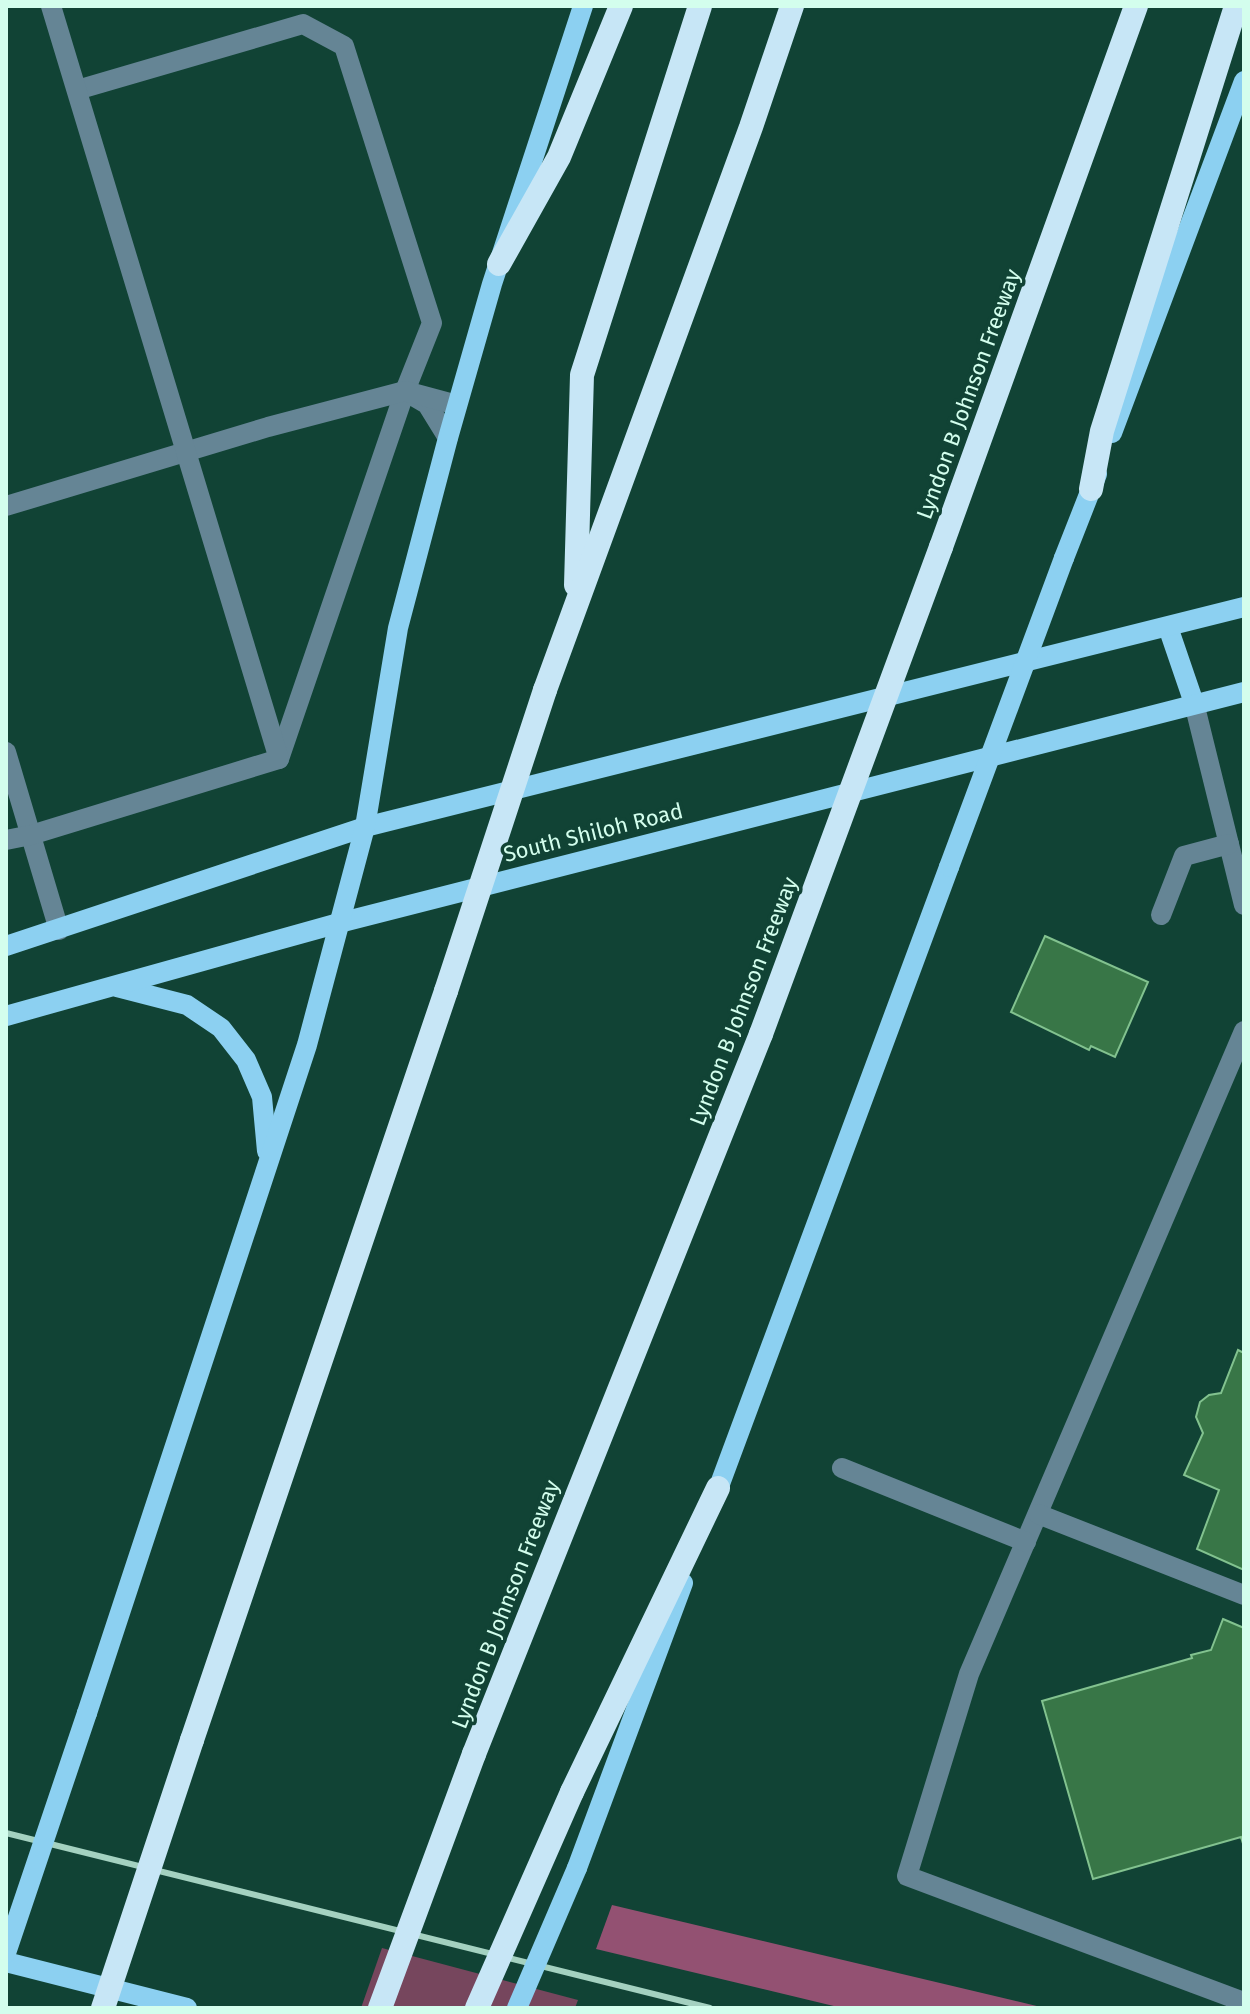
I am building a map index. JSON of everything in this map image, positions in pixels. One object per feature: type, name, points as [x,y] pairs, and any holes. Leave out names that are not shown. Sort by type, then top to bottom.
[{"type":"highway","points":[[499,264],[559,157],[621,6]]},
{"type":"highway","points":[[576,608],[582,375],[700,6]]},
{"type":"highway","points":[[103,2008],[545,690],[792,6]]},
{"type":"highway","name":"Lyndon B Johnson Freeway","points":[[380,2008],[474,1754],[761,1034],[1136,6]]},
{"type":"highway","points":[[1091,489],[1102,431],[1236,6]]},
{"type":"highway","points":[[477,2008],[572,1792],[718,1488]]},
{"type":"main road","points":[[6,1953],[307,1045],[365,827],[398,628],[448,438],[499,264],[583,6]]},
{"type":"main road","points":[[517,2008],[577,1868],[1244,81]]},
{"type":"main road","points":[[6,946],[365,827],[1244,607]]},
{"type":"main road","points":[[1168,627],[1194,703]]},
{"type":"main road","name":"South Shiloh Road","points":[[6,1016],[339,923],[1244,692]]},
{"type":"main road","points":[[114,986],[187,1005],[221,1028],[246,1060],[262,1097],[268,1158]]},
{"type":"main road","points":[[6,1962],[187,2008]]},
{"type":"lane","points":[[51,6],[279,759]]},
{"type":"lane","points":[[77,90],[303,24],[344,46],[432,323],[405,391],[279,759]]},
{"type":"lane","points":[[405,391],[427,404],[448,438]]},
{"type":"lane","points":[[6,506],[268,427],[405,391],[457,405]]},
{"type":"lane","points":[[1194,703],[1244,905]]},
{"type":"lane","points":[[6,752],[59,930]]},
{"type":"lane","points":[[6,840],[279,759]]},
{"type":"lane","points":[[1161,915],[1184,856],[1229,844]]},
{"type":"lane","points":[[1244,1031],[969,1674],[907,1876],[1244,2002]]},
{"type":"lane","points":[[842,1468],[1026,1542]]},
{"type":"lane","points":[[1038,1514],[1244,1595]]},
{"type":"shaded area","points":[[612,1905],[1045,2008],[842,2008],[596,1949]]},
{"type":"shaded area","points":[[382,1948],[578,2000],[575,2008],[361,2008]]},
{"type":"building","points":[[1045,936],[1148,982],[1115,1057],[1091,1046],[1089,1050],[1011,1012]]},
{"type":"building","points":[[1238,1350],[1244,1353],[1244,1570],[1197,1549],[1219,1490],[1184,1475],[1203,1433],[1196,1417],[1200,1402],[1209,1395],[1221,1393]]},
{"type":"building","points":[[1223,1619],[1244,1628],[1244,1847],[1241,1837],[1093,1879],[1042,1701],[1211,1650]]},
{"type":"railway","points":[[6,1833],[710,2008]]}]
